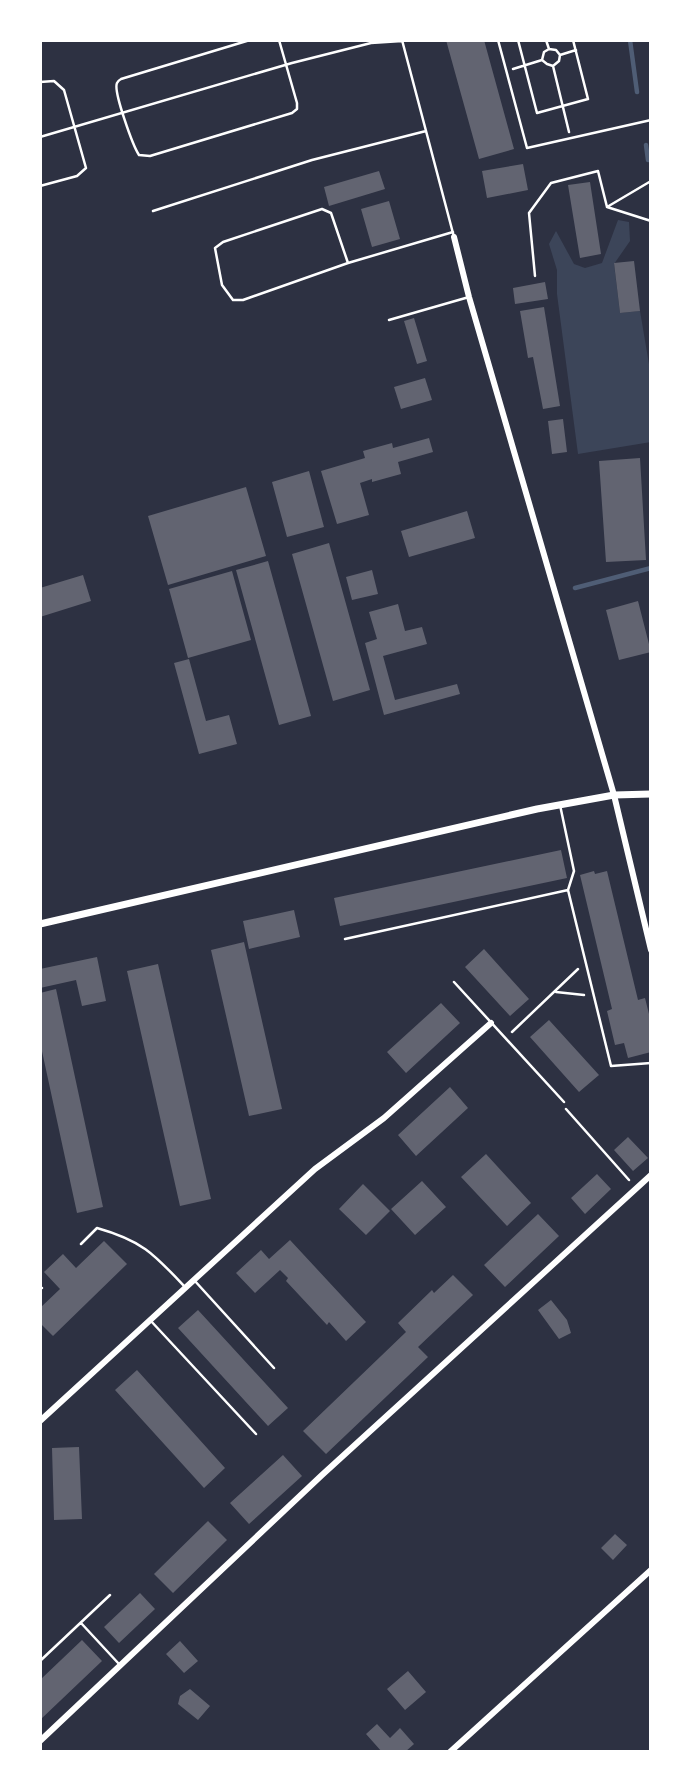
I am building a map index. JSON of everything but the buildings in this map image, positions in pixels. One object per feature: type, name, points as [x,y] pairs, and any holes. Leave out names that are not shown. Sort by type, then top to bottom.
[{"type":"street","points":[[453,234],[614,795],[651,950]]},
{"type":"street","points":[[40,924],[560,805],[614,795],[651,794]]},
{"type":"street","points":[[40,1421],[315,1169],[384,1118],[491,1023]]},
{"type":"street","points":[[40,1741],[322,1475],[651,1175]]},
{"type":"street","points":[[450,1752],[651,1570]]},
{"type":"lane","points":[[250,40],[121,79],[116,87],[134,148],[139,155],[150,156],[292,114],[297,109],[297,103],[279,40]]},
{"type":"lane","points":[[498,40],[527,148],[651,120]]},
{"type":"lane","points":[[40,137],[287,64],[371,43],[402,41],[453,234],[348,263],[243,300],[233,300],[222,285],[215,248],[223,242],[322,209],[331,213],[348,263]]},
{"type":"lane","points":[[40,82],[54,81],[64,90],[86,168],[77,176],[40,187]]},
{"type":"lane","points":[[153,211],[312,160],[426,131]]},
{"type":"lane","points":[[535,276],[530,213],[551,183],[598,171],[607,206]]},
{"type":"lane","points":[[607,206],[651,181]]},
{"type":"lane","points":[[607,206],[651,221]]},
{"type":"lane","points":[[389,320],[469,297]]},
{"type":"lane","points":[[560,805],[575,871],[568,890],[611,1066],[651,1063]]},
{"type":"lane","points":[[345,939],[568,890]]},
{"type":"lane","points":[[454,982],[564,1102]]},
{"type":"lane","points":[[80,1244],[97,1228],[125,1236],[153,1253],[186,1288]]},
{"type":"lane","points":[[194,1280],[274,1368]]},
{"type":"lane","points":[[150,1320],[256,1434]]},
{"type":"lane","points":[[40,1661],[110,1595]]},
{"type":"lane","points":[[81,1623],[121,1665]]},
{"type":"path","points":[[518,40],[537,113],[588,99],[573,40]]},
{"type":"path","points":[[546,40],[549,49]]},
{"type":"path","points":[[542,60],[544,52],[549,49],[556,50],[560,55],[559,61],[553,66]]},
{"type":"path","points":[[560,55],[576,50]]},
{"type":"path","points":[[524,65],[542,60]]},
{"type":"path","points":[[542,60],[553,66]]},
{"type":"path","points":[[553,66],[571,138]]},
{"type":"path","points":[[505,1038],[586,961]]},
{"type":"path","points":[[556,992],[594,997]]},
{"type":"path","points":[[564,1102],[566,1110],[635,1188]]},
{"type":"shaded area","points":[[618,220],[629,222],[630,241],[614,264],[620,313],[640,311],[651,376],[651,442],[578,454],[557,294],[557,270],[549,244],[556,231],[574,264],[585,268],[602,263]]},
{"type":"waterway","points":[[630,40],[637,92]]},
{"type":"waterway","points":[[646,145],[648,160]]},
{"type":"waterway","points":[[575,588],[651,568]]}]
